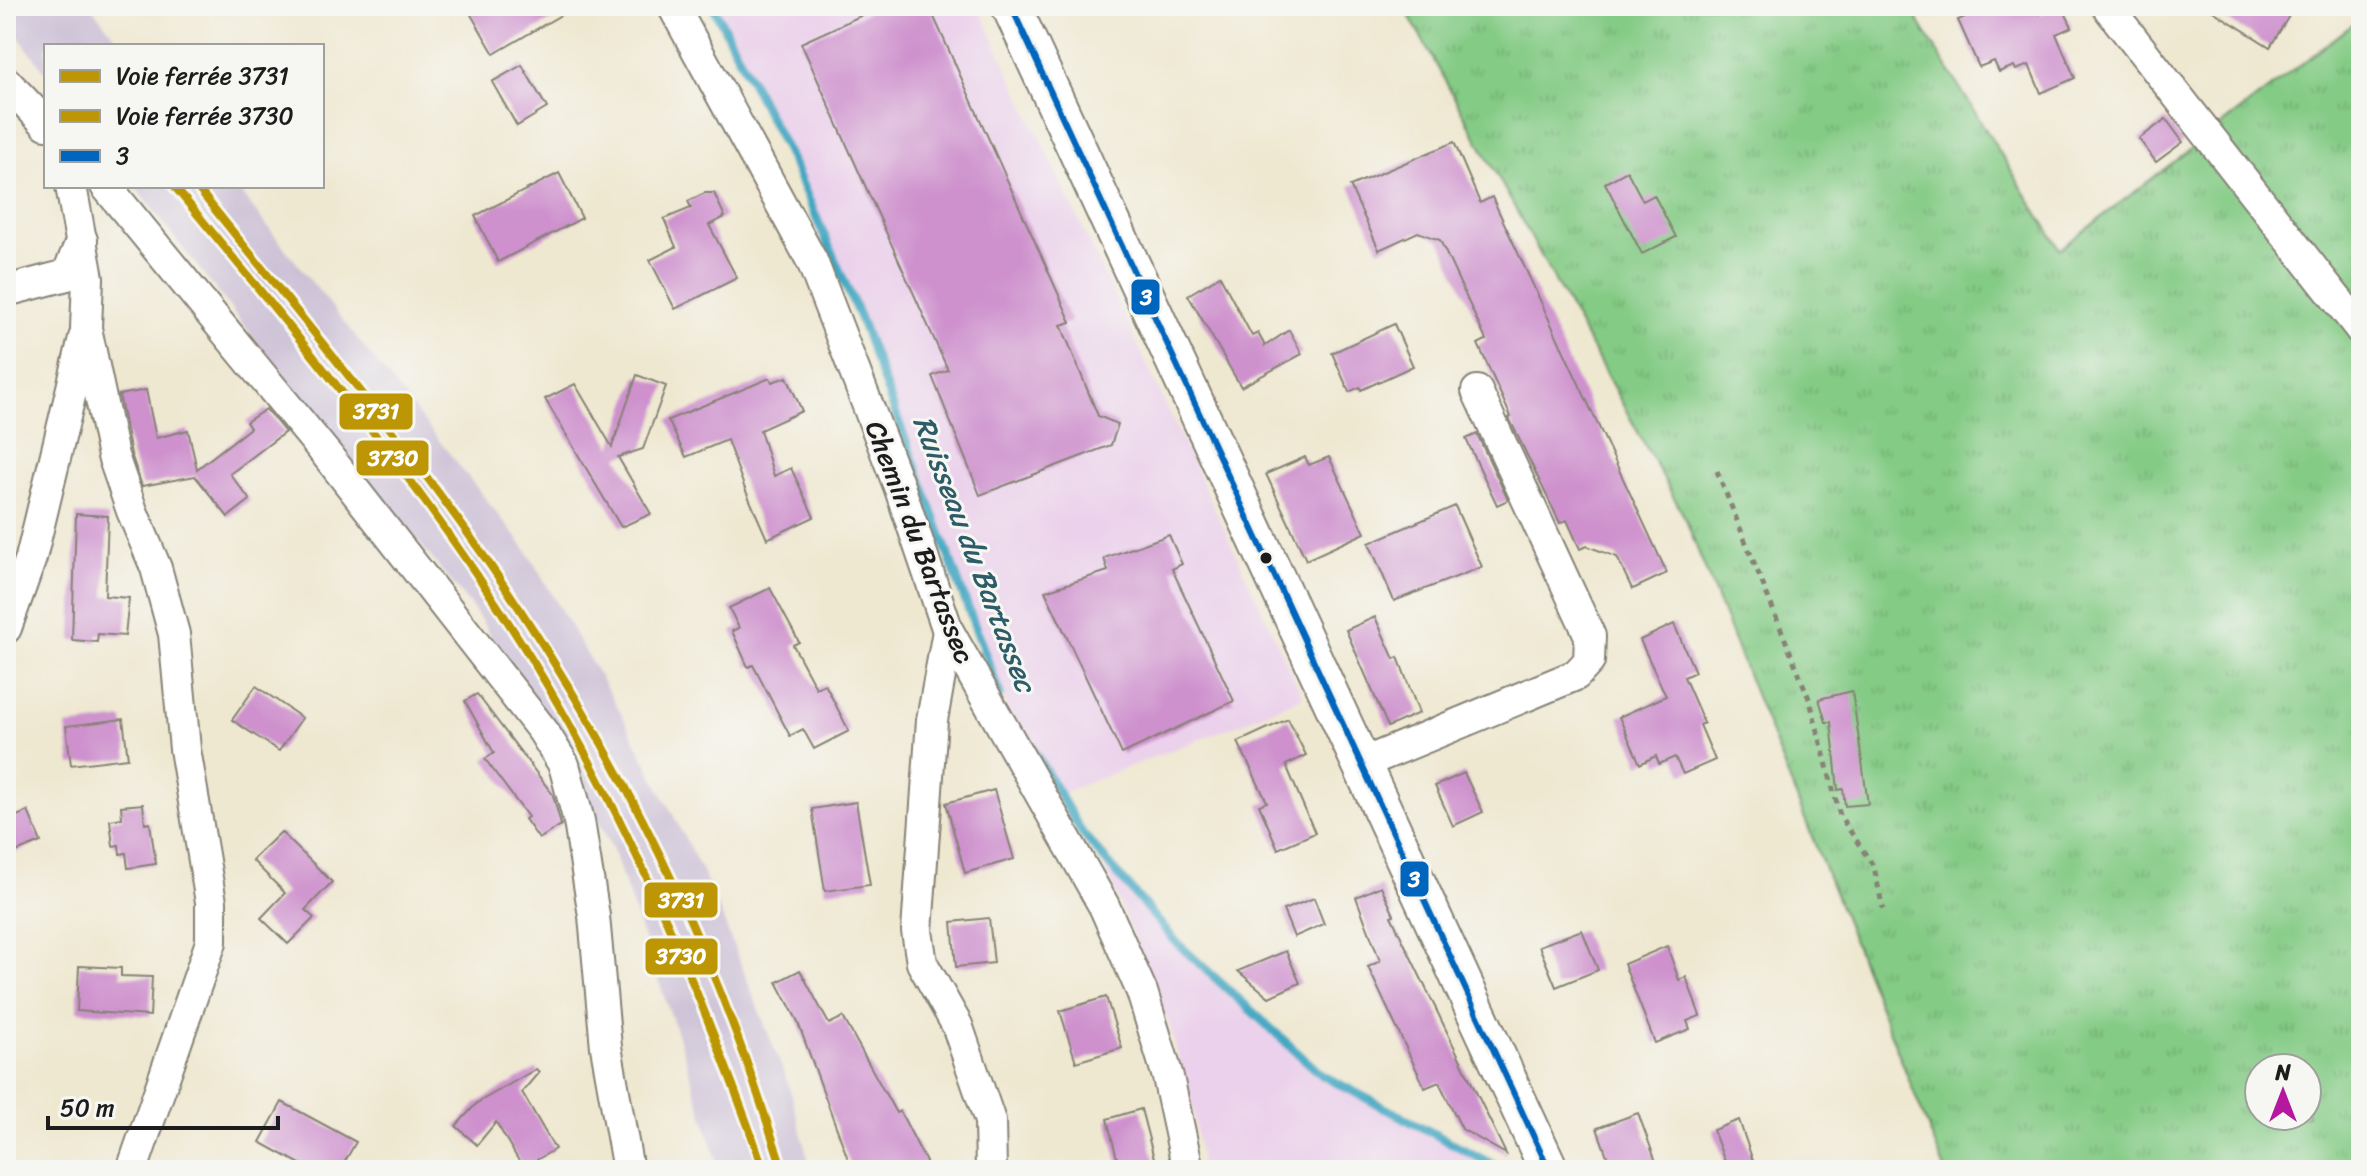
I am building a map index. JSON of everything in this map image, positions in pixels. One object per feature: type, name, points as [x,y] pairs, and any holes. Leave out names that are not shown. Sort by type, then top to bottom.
[{"type":"main road","points":[[1011,6],[1549,1170]]},
{"type":"street","name":"Chemin du Bartassec","points":[[673,6],[812,261],[900,489],[948,631],[1104,906],[1142,992],[1168,1077],[1188,1170]]},
{"type":"street","points":[[2107,6],[2361,330]]},
{"type":"street","points":[[6,82],[44,122]]},
{"type":"street","points":[[6,628],[31,558],[86,328],[88,278],[71,188]]},
{"type":"street","points":[[108,188],[327,455],[543,731],[564,765],[582,835],[594,916],[606,1047],[628,1170]]},
{"type":"street","points":[[6,291],[67,275],[82,240]]},
{"type":"street","points":[[86,328],[113,456],[156,568],[174,634],[185,749],[211,902],[211,942],[132,1170]]},
{"type":"street","points":[[1361,764],[1576,675],[1589,661],[1590,636],[1477,391]]},
{"type":"street","points":[[948,631],[932,720],[917,931],[922,963],[957,1025],[990,1121],[991,1170]]},
{"type":"path","points":[[1717,471],[1810,701],[1840,816],[1874,867],[1883,909]]},
{"type":"shaded area","points":[[6,6],[90,6],[121,44],[44,44],[44,70],[6,20]]},
{"type":"shaded area","points":[[713,6],[978,6],[1303,697],[1059,794],[999,694],[860,318],[794,166]]},
{"type":"shaded area","points":[[136,188],[237,188],[525,548],[622,715],[711,889],[789,1086],[811,1170],[720,1170],[680,1042],[613,850],[560,744],[475,611],[317,418]]},
{"type":"shaded area","points":[[1098,851],[1177,943],[1322,1075],[1503,1170],[1202,1170],[1194,1113],[1168,1021]]},
{"type":"green space","points":[[1404,6],[1909,6],[2060,249],[2361,18],[2361,1170],[1945,1170],[1684,516]]},
{"type":"building","points":[[466,6],[576,6],[494,54]]},
{"type":"building","points":[[882,6],[929,6],[1071,322],[1061,325],[1098,416],[1118,424],[1111,445],[980,495],[932,376],[948,370],[801,43]]},
{"type":"building","points":[[1991,6],[2037,6],[2040,14],[2062,6],[2072,27],[2056,34],[2075,78],[2041,93],[2029,65],[2016,70],[2014,66],[1999,72],[1994,61],[1979,67],[1958,20]]},
{"type":"building","points":[[2205,6],[2295,6],[2270,47]]},
{"type":"building","points":[[522,65],[547,108],[517,126],[492,82]]},
{"type":"building","points":[[2166,119],[2183,142],[2156,162],[2139,139]]},
{"type":"building","points":[[1454,142],[1480,203],[1492,197],[1667,573],[1635,588],[1632,589],[1617,557],[1587,546],[1580,549],[1567,520],[1560,523],[1509,418],[1478,344],[1486,340],[1440,240],[1418,232],[1379,250],[1350,186]]},
{"type":"building","points":[[1627,171],[1643,201],[1654,195],[1676,237],[1642,254],[1605,183]]},
{"type":"building","points":[[559,173],[582,218],[498,262],[475,216]]},
{"type":"building","points":[[705,193],[714,193],[725,217],[709,225],[737,278],[675,309],[650,260],[676,247],[664,219],[691,208],[688,201]]},
{"type":"building","points":[[1220,276],[1252,336],[1258,333],[1265,346],[1289,330],[1302,354],[1241,387],[1188,295]]},
{"type":"building","points":[[1394,324],[1413,366],[1361,390],[1360,387],[1349,392],[1332,353]]},
{"type":"building","points":[[637,375],[666,386],[643,449],[618,457],[651,514],[621,527],[545,399],[575,384],[612,447]]},
{"type":"building","points":[[787,377],[802,411],[760,430],[774,476],[791,468],[814,517],[767,539],[727,440],[686,457],[668,420],[770,378],[772,382]]},
{"type":"building","points":[[146,390],[156,438],[188,430],[197,469],[250,428],[246,422],[266,409],[285,432],[230,474],[250,500],[228,517],[195,476],[142,486],[131,454],[119,395]]},
{"type":"building","points":[[1477,434],[1508,500],[1497,505],[1466,439]]},
{"type":"building","points":[[1305,457],[1309,465],[1329,457],[1365,533],[1306,560],[1266,474]]},
{"type":"building","points":[[1455,506],[1482,567],[1394,601],[1369,543]]},
{"type":"building","points":[[76,514],[108,516],[105,596],[129,598],[125,636],[98,634],[97,642],[72,640]]},
{"type":"building","points":[[1169,535],[1182,564],[1172,569],[1234,701],[1122,754],[1045,591],[1108,571],[1104,558]]},
{"type":"building","points":[[770,588],[799,642],[793,645],[816,688],[825,684],[849,731],[814,749],[803,729],[790,736],[753,665],[748,667],[732,631],[739,628],[729,608]]},
{"type":"building","points":[[1375,617],[1394,659],[1398,657],[1419,713],[1388,727],[1346,630]]},
{"type":"building","points":[[1674,624],[1695,672],[1684,677],[1704,723],[1700,725],[1715,760],[1683,774],[1675,757],[1659,764],[1656,756],[1640,764],[1619,717],[1666,696],[1640,640]]},
{"type":"building","points":[[256,686],[302,718],[279,751],[232,720]]},
{"type":"building","points":[[1852,691],[1868,804],[1845,806],[1843,789],[1838,790],[1831,722],[1826,722],[1819,699]]},
{"type":"building","points":[[477,694],[553,795],[561,825],[539,839],[525,819],[528,817],[485,759],[494,753],[465,701]]},
{"type":"building","points":[[123,719],[128,758],[71,765],[66,726]]},
{"type":"building","points":[[1288,719],[1306,755],[1286,765],[1315,833],[1278,849],[1259,805],[1267,802],[1238,742]]},
{"type":"building","points":[[1464,773],[1483,812],[1453,826],[1435,786]]},
{"type":"building","points":[[994,790],[1014,859],[965,873],[946,803]]},
{"type":"building","points":[[856,802],[870,885],[825,891],[812,809]]},
{"type":"building","points":[[143,804],[145,824],[150,823],[156,864],[128,868],[126,853],[120,854],[119,845],[113,846],[110,820],[122,818],[121,806]]},
{"type":"building","points":[[28,811],[41,842],[6,856],[6,821]]},
{"type":"building","points":[[281,832],[332,882],[305,910],[314,918],[288,944],[261,918],[285,893],[252,860]]},
{"type":"building","points":[[1381,886],[1394,915],[1391,916],[1506,1154],[1462,1129],[1439,1082],[1425,1088],[1368,967],[1380,961],[1356,897]]},
{"type":"building","points":[[1314,898],[1324,924],[1294,937],[1283,910]]},
{"type":"building","points":[[989,918],[994,963],[956,967],[952,922]]},
{"type":"building","points":[[1582,930],[1598,970],[1556,987],[1539,946]]},
{"type":"building","points":[[1667,946],[1679,980],[1686,977],[1700,1016],[1687,1021],[1690,1029],[1655,1043],[1624,964]]},
{"type":"building","points":[[1286,951],[1300,983],[1269,997],[1238,971]]},
{"type":"building","points":[[79,966],[121,968],[121,976],[152,977],[150,1016],[77,1011]]},
{"type":"building","points":[[800,970],[829,1024],[843,1017],[896,1113],[900,1111],[930,1170],[852,1170],[797,1020],[777,982]]},
{"type":"building","points":[[1106,997],[1122,1048],[1076,1062],[1060,1011]]},
{"type":"building","points":[[536,1069],[539,1072],[522,1092],[555,1149],[523,1168],[496,1122],[477,1145],[456,1126],[477,1103]]},
{"type":"building","points":[[282,1102],[356,1142],[340,1170],[311,1170],[260,1142]]},
{"type":"building","points":[[1141,1109],[1157,1170],[1120,1170],[1107,1119]]},
{"type":"building","points":[[1638,1113],[1659,1170],[1612,1170],[1597,1128]]},
{"type":"building","points":[[1739,1120],[1756,1170],[1728,1170],[1713,1130]]},
{"type":"waterway","name":"Ruisseau du Bartassec","points":[[713,6],[794,166],[860,318],[1000,694]]},
{"type":"waterway","name":"Ruisseau du Bartassec","points":[[1028,741],[1082,833],[1177,943],[1322,1075],[1503,1170]]},
{"type":"rail line","name":"3730","points":[[176,188],[370,428],[463,554],[547,685],[610,802],[667,922],[764,1170]]},
{"type":"rail line","name":"3731","points":[[198,188],[443,499],[553,661],[616,769],[698,939],[744,1055],[783,1170]]},
{"type":"transit line","name":"3","points":[[1011,6],[1549,1170]]}]
